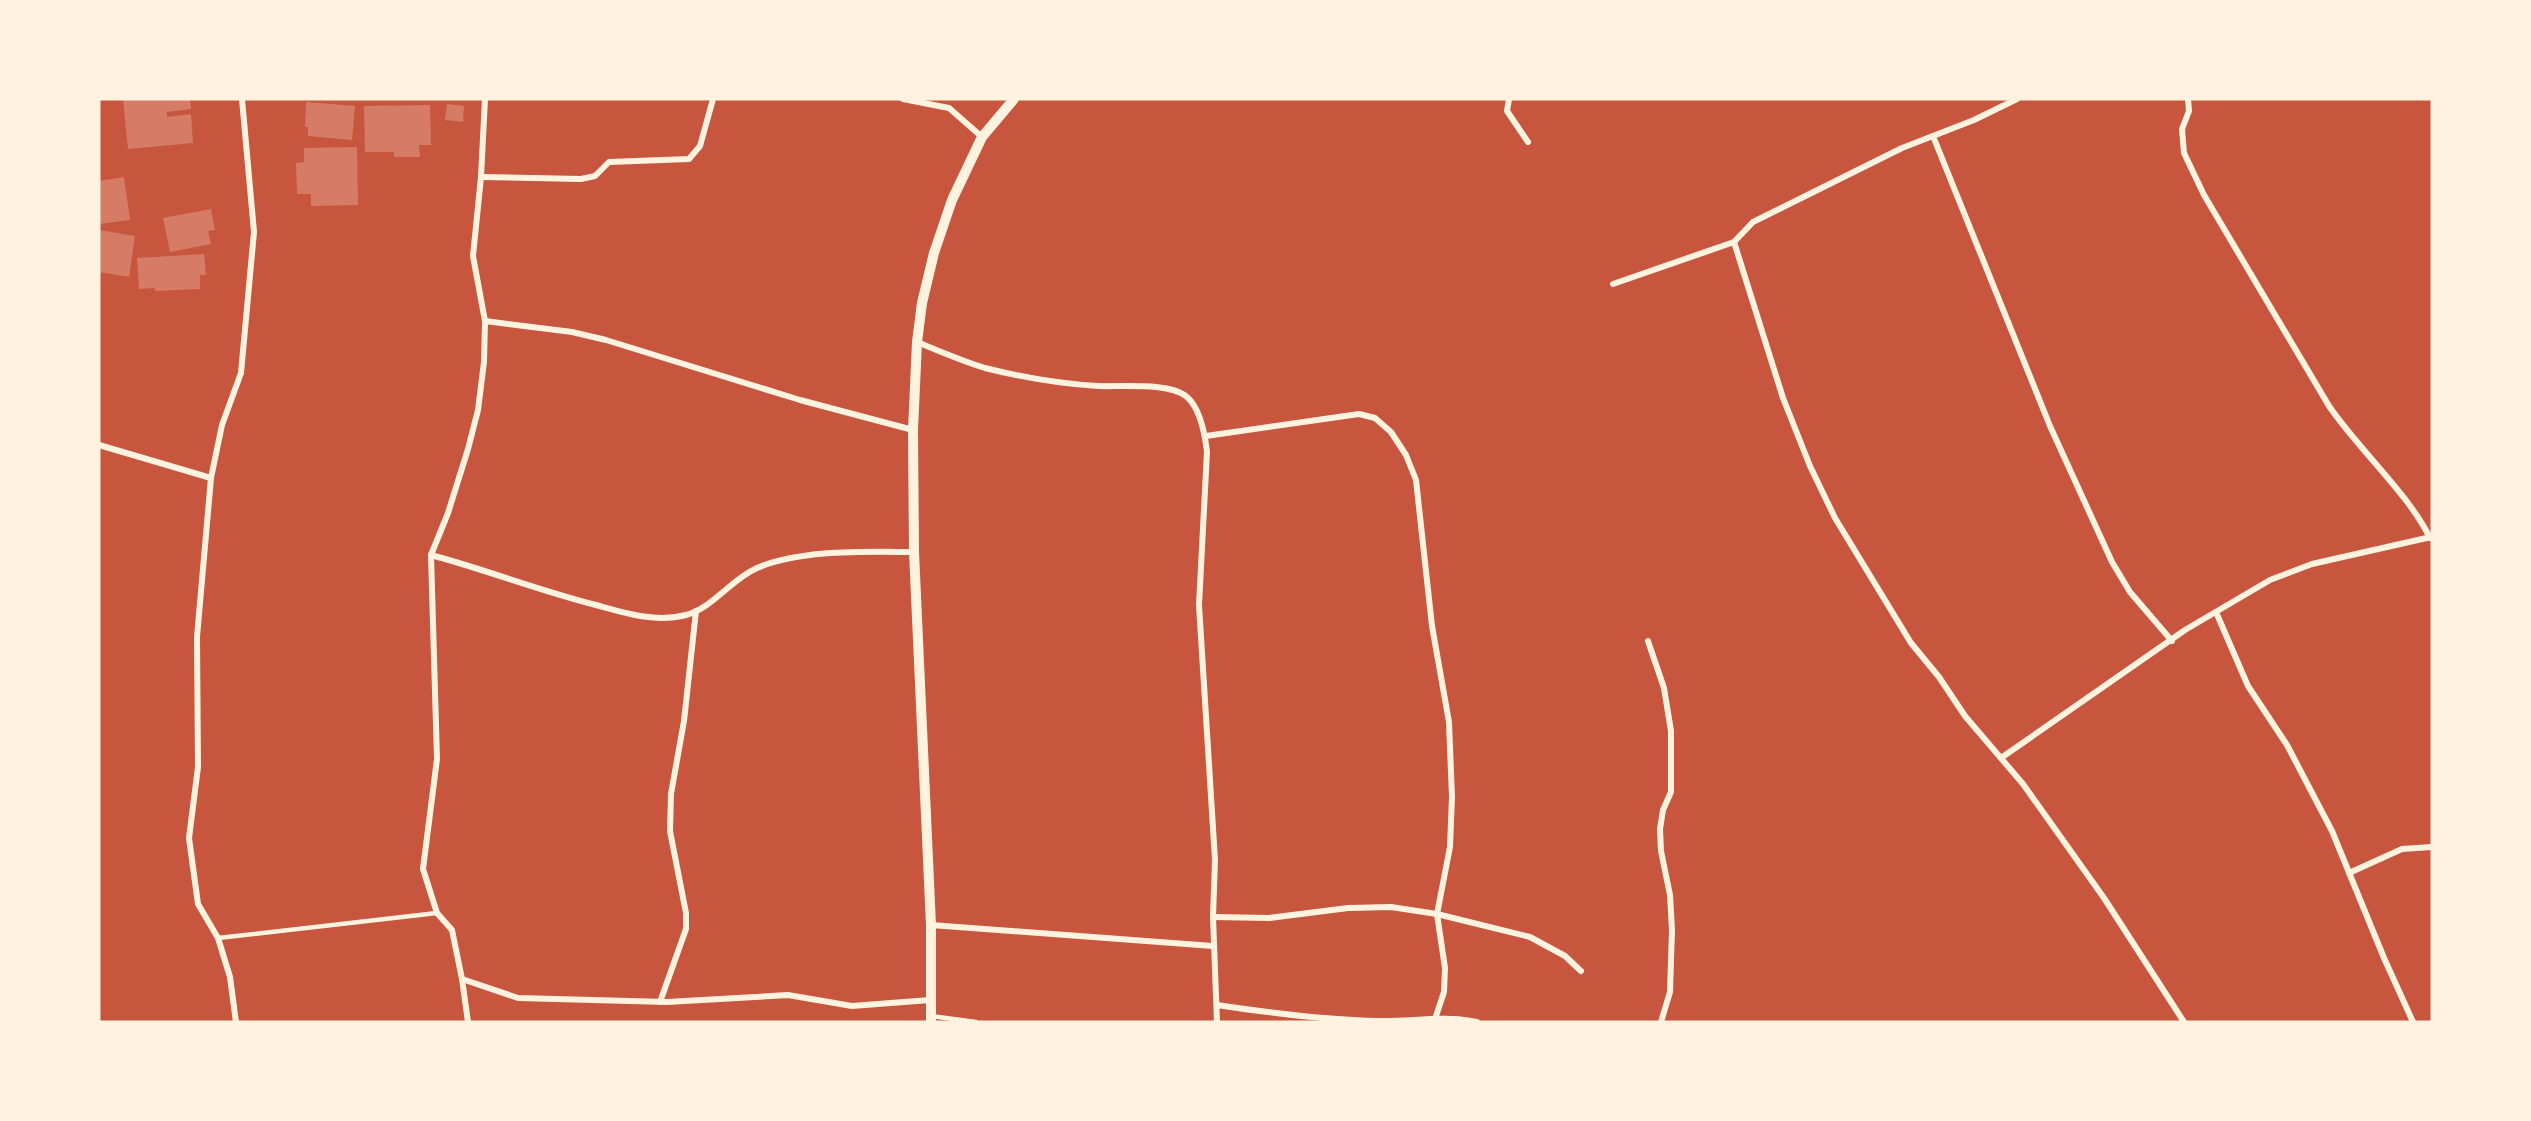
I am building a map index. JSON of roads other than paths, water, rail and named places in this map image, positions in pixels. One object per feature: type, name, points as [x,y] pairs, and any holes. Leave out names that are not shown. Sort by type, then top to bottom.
[{"type":"street","points":[[236,1022],[230,977],[218,938],[198,904],[189,838],[198,767],[197,637],[211,478],[222,425],[241,373],[254,232],[242,99]]},
{"type":"street","points":[[468,1022],[452,930],[437,913],[423,869],[437,759],[431,555],[448,513],[478,410],[484,362],[485,321],[473,256],[481,177],[485,99]]},
{"type":"street","points":[[481,177],[581,179],[595,176],[609,162],[689,159],[700,146],[713,99]]},
{"type":"street","points":[[903,99],[949,108],[982,137]]},
{"type":"street","points":[[931,1019],[931,925],[914,552],[913,430],[917,342],[922,303],[934,253],[952,200],[982,137],[1014,99]]},
{"type":"street","points":[[1509,99],[1507,111],[1528,142]]},
{"type":"street","points":[[1613,284],[1734,242],[1753,222],[1902,148],[2017,99]]},
{"type":"street","points":[[2001,758],[2172,641],[2270,580],[2297,568],[2431,537],[2403,499],[2345,430],[2204,195],[2184,153],[2182,129],[2189,111],[2188,99]]},
{"type":"street","points":[[1933,136],[2050,426],[2112,562],[2130,592],[2172,641]]},
{"type":"street","points":[[1734,242],[1784,398],[1810,466],[1835,518],[1911,643],[1939,677],[1965,716],[2023,784],[2104,898],[2184,1022]]},
{"type":"street","points":[[485,321],[572,332],[606,340],[800,400],[913,430]]},
{"type":"street","points":[[917,342],[986,368],[1044,379],[1095,386],[1174,389],[1188,398],[1196,409],[1206,436],[1206,493],[1199,605],[1215,860],[1213,946],[1216,1022]]},
{"type":"street","points":[[1206,436],[1359,414],[1375,418],[1391,432],[1406,456],[1416,480],[1432,626],[1449,722],[1452,797],[1450,847],[1437,914],[1445,968],[1444,992],[1435,1019]]},
{"type":"street","points":[[99,445],[211,478]]},
{"type":"street","points":[[431,555],[543,591],[634,615],[660,618],[685,615],[704,608],[730,583],[758,568],[788,560],[832,553],[914,552]]},
{"type":"street","points":[[660,1002],[686,929],[686,913],[670,831],[671,794],[684,721],[696,611]]},
{"type":"street","points":[[2216,612],[2248,686],[2288,745],[2332,831],[2413,1022]]},
{"type":"street","points":[[1648,641],[1664,688],[1671,731],[1671,792],[1663,810],[1660,830],[1661,851],[1670,895],[1672,951],[1670,992],[1662,1022]]},
{"type":"street","points":[[2349,873],[2402,849],[2432,846]]},
{"type":"street","points":[[1213,917],[1269,918],[1348,908],[1391,907],[1437,914],[1530,937],[1566,956],[1581,971]]},
{"type":"street","points":[[931,925],[1213,946]]},
{"type":"street","points":[[462,979],[518,998],[660,1002],[788,995],[852,1006],[930,1000]]},
{"type":"street","points":[[1217,1005],[1322,1019],[1379,1022],[1435,1019],[1477,1022]]},
{"type":"lane","points":[[218,938],[437,913]]},
{"type":"lane","points":[[931,1019],[976,1022]]}]
